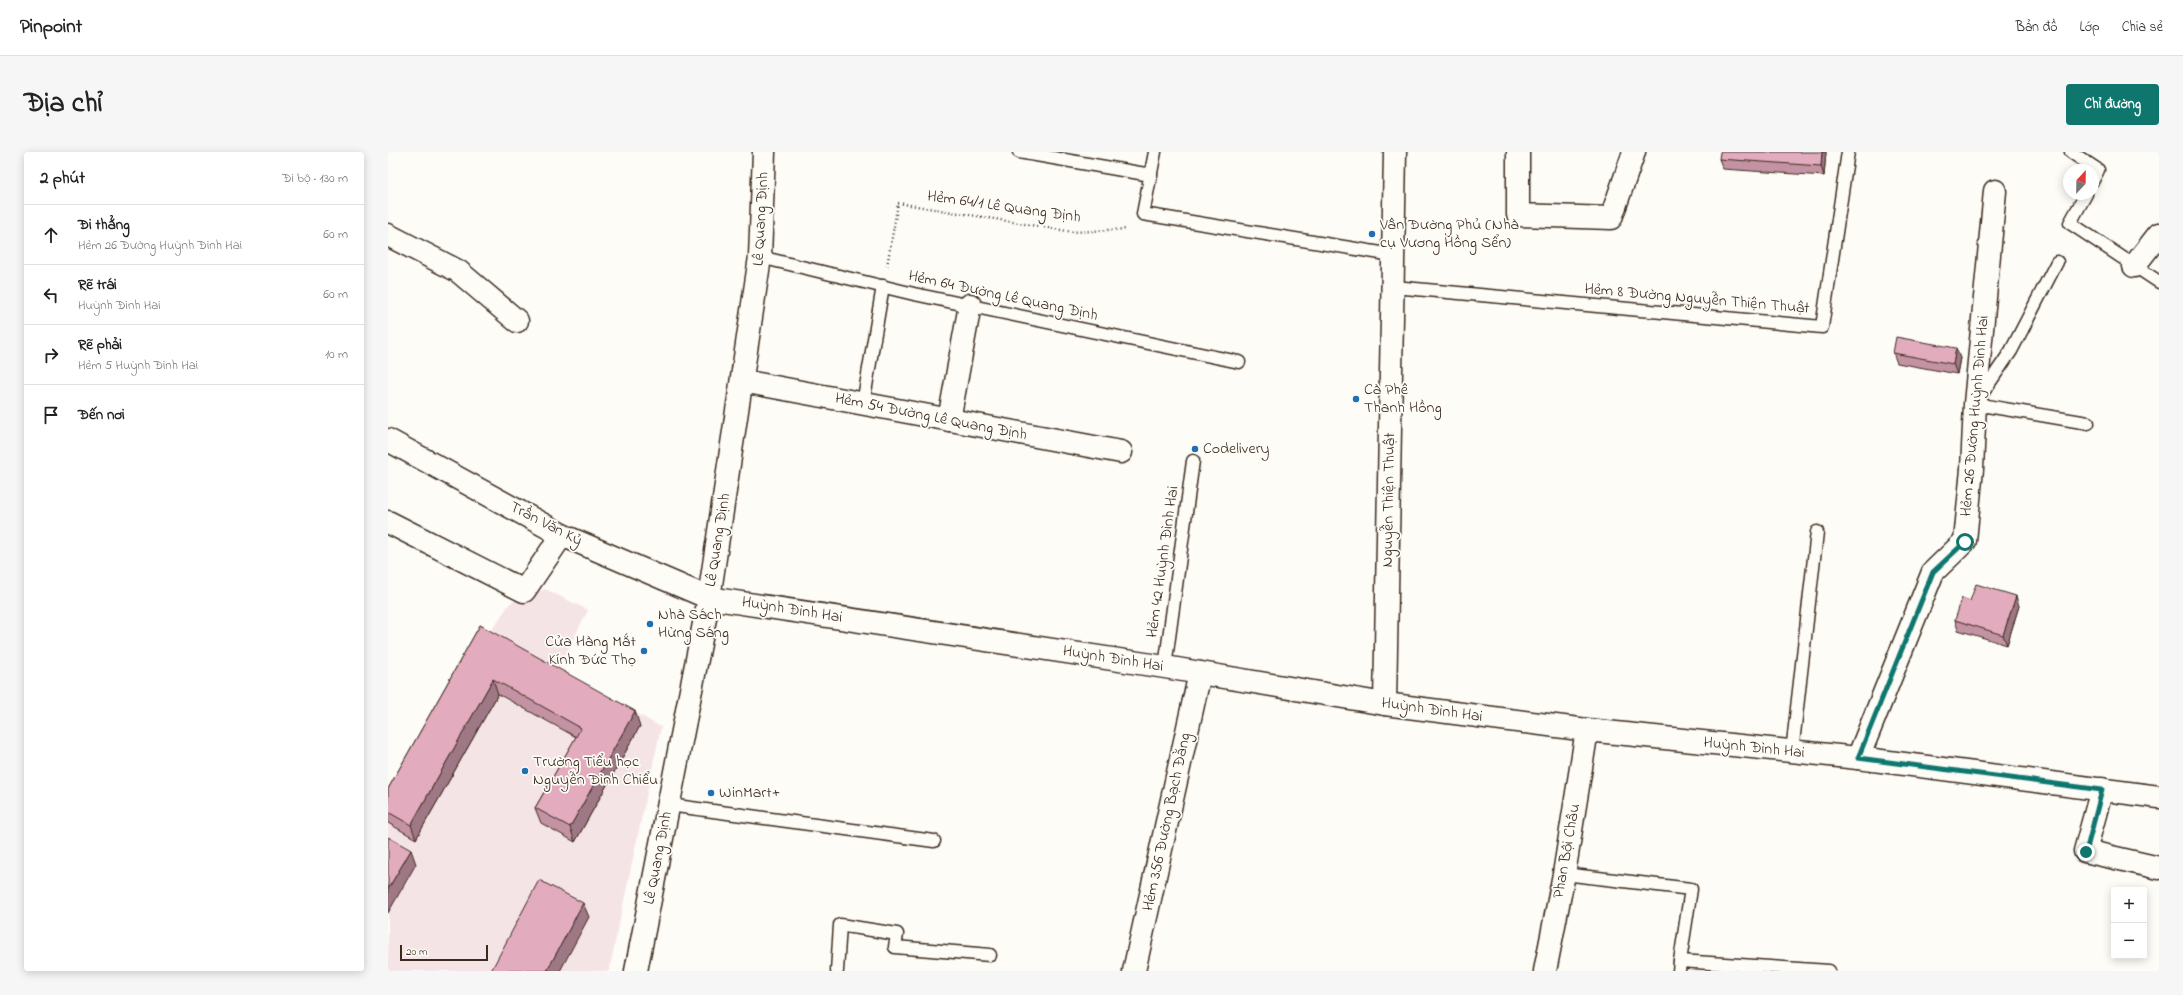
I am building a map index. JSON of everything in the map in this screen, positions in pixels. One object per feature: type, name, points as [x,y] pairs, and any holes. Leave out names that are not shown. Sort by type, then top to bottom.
[{"type":"street","name":"Lê Quang Định","points":[[636,971],[709,598],[760,257],[764,152]]},
{"type":"street","name":"Nguyễn Thiện Thuật","points":[[1385,704],[1394,287],[1393,255],[1395,152]]},
{"type":"street","points":[[1518,152],[1518,216],[1611,218],[1634,152]]},
{"type":"street","name":"Hẻm 26 Đường Huỳnh Đình Hai","points":[[1858,758],[1933,572],[1965,542],[1972,469],[1975,404],[1995,191]]},
{"type":"street","points":[[2134,266],[2159,234]]},
{"type":"street","points":[[388,235],[458,272],[517,320]]},
{"type":"street","points":[[949,420],[970,305]]},
{"type":"street","name":"Hẻm 54 Đường Lê Quang Định","points":[[742,381],[1121,452]]},
{"type":"street","name":"Trần Văn Kỷ","points":[[388,440],[562,535],[709,598]]},
{"type":"street","points":[[388,522],[524,591],[562,535]]},
{"type":"street","name":"Huỳnh Đình Hai","points":[[709,598],[1165,667],[1385,704],[1587,730],[1858,758],[2159,797]]},
{"type":"street","name":"Hẻm 356 Đường Bạch Đằng","points":[[1134,971],[1200,673]]},
{"type":"street","name":"Phan Bội Châu","points":[[1545,971],[1564,874],[1587,730]]},
{"type":"street","points":[[2102,790],[2086,852],[2159,868]]},
{"type":"lane","points":[[1019,152],[1151,175]]},
{"type":"lane","points":[[1155,152],[1143,214],[1393,255]]},
{"type":"lane","name":"Hẻm 8 Đường Nguyễn Thiện Thuật","points":[[1394,287],[1822,326],[1848,152]]},
{"type":"lane","points":[[2071,152],[2089,164]]},
{"type":"lane","points":[[2083,200],[2070,223],[2159,282]]},
{"type":"lane","name":"Hẻm 64 Đường Lê Quang Định","points":[[760,257],[883,286],[1239,362]]},
{"type":"lane","points":[[2057,262],[2012,351],[1975,404],[2088,423]]},
{"type":"lane","points":[[863,404],[883,286]]},
{"type":"lane","name":"Hẻm 42 Huỳnh Đình Hai","points":[[1165,667],[1193,461]]},
{"type":"lane","points":[[1792,752],[1817,532]]},
{"type":"lane","points":[[669,805],[934,841]]},
{"type":"lane","points":[[1564,874],[1691,889],[1679,966],[1829,971]]},
{"type":"lane","points":[[838,971],[840,925],[898,934],[895,947],[990,955]]},
{"type":"path","name":"Hẻm 64/1 Lê Quang Định","points":[[883,286],[898,203],[1073,232],[1129,228]]},
{"type":"shaded area","name":"Trường Tiểu học Nguyễn Đình Chiểu","points":[[545,589],[588,610],[558,669],[661,727],[609,971],[388,971],[388,789],[408,753],[510,603]]},
{"type":"building","points":[[1720,152],[1822,152],[1821,166],[1719,159]]},
{"type":"building","points":[[1896,337],[1956,348],[1953,364],[1893,353]]},
{"type":"building","points":[[1976,584],[2016,596],[2003,635],[1955,620],[1962,598],[1970,601]]},
{"type":"building","points":[[480,625],[635,711],[570,827],[535,808],[581,728],[493,679],[411,825],[388,812],[388,789]]},
{"type":"building","points":[[388,837],[411,850],[388,889]]},
{"type":"building","points":[[539,880],[583,903],[547,971],[491,971]]},
{"type":"place","name":"Vân Đường Phủ (Nhà cụ Vương Hồng Sển)","points":[[1372,234]]},
{"type":"place","name":"Cà Phê Thanh Hồng","points":[[1356,399]]},
{"type":"place","name":"Codelivery","points":[[1195,449]]},
{"type":"place","name":"Nhà Sách Hừng Sáng","points":[[650,624]]},
{"type":"place","name":"Cửa Hàng Mắt Kính Đức Thọ","points":[[644,651]]},
{"type":"place","name":"Trường Tiểu học Nguyễn Đình Chiểu","points":[[525,771]]},
{"type":"place","name":"WinMart+","points":[[711,793]]},
{"type":"route","points":[[1965,542],[1933,572],[1858,758],[2102,790],[2086,852]]}]
